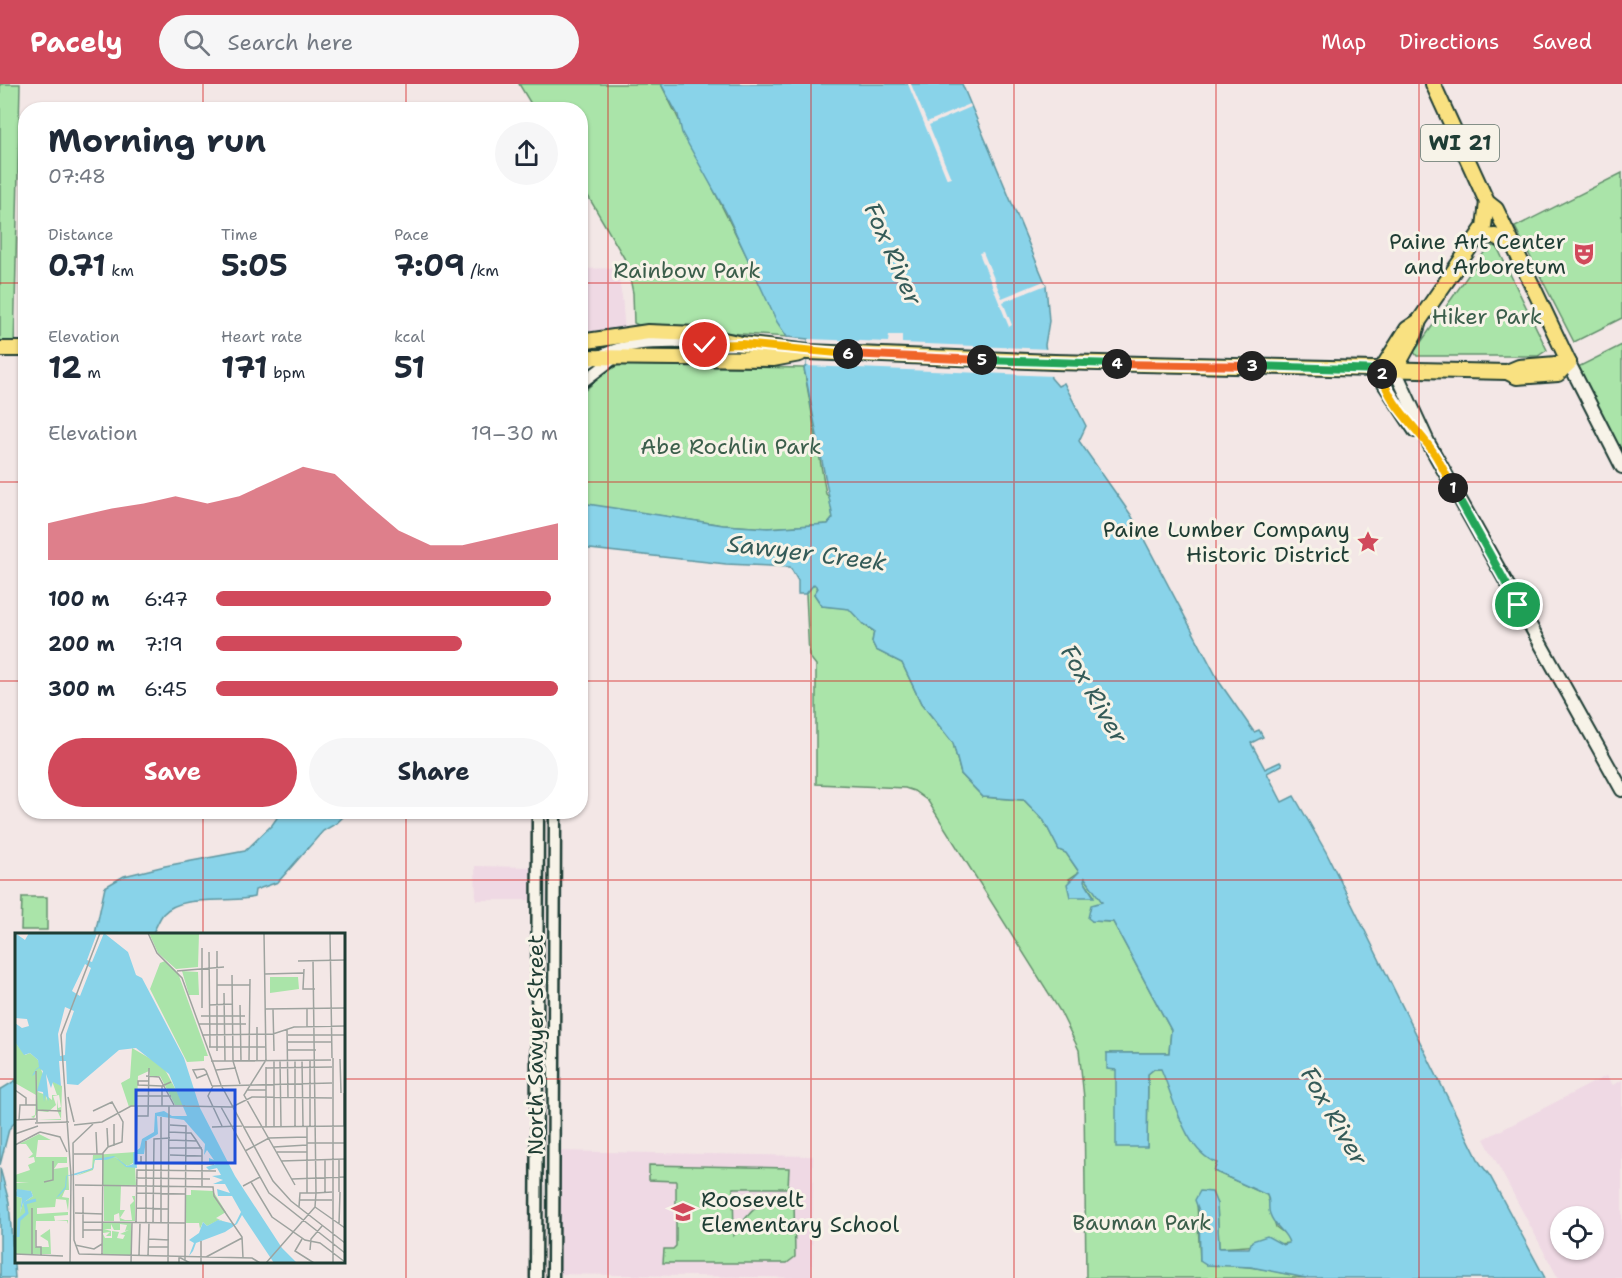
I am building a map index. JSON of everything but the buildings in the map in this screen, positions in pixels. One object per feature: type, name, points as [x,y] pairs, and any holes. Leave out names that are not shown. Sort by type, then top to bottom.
[{"type":"main road","name":"WI 21","points":[[1433,84],[1487,202],[1496,208],[1569,363]]},
{"type":"main road","points":[[1388,370],[1415,334],[1419,321],[1478,237],[1486,220],[1487,202]]},
{"type":"main road","points":[[1478,237],[1495,236],[1514,246]]},
{"type":"main road","points":[[588,341],[648,332],[697,334],[742,344],[808,352],[1054,362],[1507,372],[1517,377],[1546,377],[1558,374],[1569,363],[1622,467]]},
{"type":"main road","points":[[0,349],[18,349]]},
{"type":"main road","points":[[588,357],[773,359],[808,352]]},
{"type":"main road","points":[[1388,370],[1622,790]]},
{"type":"street","points":[[588,363],[596,357],[636,344],[742,344]]},
{"type":"street","points":[[588,378],[616,357]]},
{"type":"street","name":"North Sawyer Street","points":[[536,1278],[538,819]]},
{"type":"street","name":"North Sawyer Street","points":[[553,1278],[555,819]]},
{"type":"shaded area","points":[[616,268],[622,296],[625,333],[588,341],[588,269]]},
{"type":"shaded area","points":[[475,866],[538,867],[538,900],[476,900]]},
{"type":"shaded area","points":[[1606,1076],[1613,1085],[1622,1080],[1622,1278],[1558,1278],[1484,1139]]},
{"type":"shaded area","name":"Roosevelt Elementary School","points":[[553,1151],[813,1156],[812,1278],[553,1274]]},
{"type":"green space","points":[[0,84],[20,84],[14,349],[0,349]]},
{"type":"green space","name":"Rainbow Park","points":[[519,84],[661,84],[787,337],[642,327],[634,323],[633,293],[627,263],[588,196],[588,102],[530,102]]},
{"type":"green space","points":[[1622,173],[1622,318],[1574,342],[1515,227]]},
{"type":"green space","name":"Hiker Park","points":[[1488,247],[1497,247],[1547,350],[1538,356],[1417,356],[1414,352]]},
{"type":"green space","points":[[1622,345],[1622,451],[1620,452],[1578,367]]},
{"type":"green space","name":"Abe Rochlin Park","points":[[619,365],[804,368],[826,494],[830,498],[833,518],[828,524],[768,528],[723,525],[588,505],[588,388],[608,370]]},
{"type":"green space","name":"Bauman Park","points":[[814,583],[818,588],[814,594],[822,606],[849,608],[863,624],[874,632],[872,642],[876,650],[902,663],[921,703],[953,743],[961,774],[983,797],[1024,800],[1044,821],[1059,850],[1066,853],[1079,872],[1069,879],[1094,896],[1084,881],[1085,878],[1103,902],[1092,921],[1113,922],[1171,1030],[1169,1053],[1107,1053],[1116,1069],[1147,1147],[1148,1074],[1154,1069],[1162,1069],[1188,1135],[1217,1163],[1214,1171],[1267,1195],[1276,1227],[1288,1236],[1290,1243],[1219,1248],[1217,1204],[1214,1199],[1197,1202],[1200,1261],[1264,1269],[1306,1278],[1086,1278],[1084,1098],[1079,1050],[1060,1011],[928,801],[914,791],[905,788],[816,784],[816,665],[809,656],[806,594]]},
{"type":"green space","points":[[22,897],[47,897],[47,930],[21,930]]},
{"type":"green space","points":[[649,1165],[789,1168],[788,1188],[733,1188],[734,1235],[757,1207],[772,1201],[794,1199],[795,1257],[787,1263],[663,1263],[664,1249],[673,1249],[676,1246],[676,1181],[649,1180]]},
{"type":"water","points":[[661,84],[962,84],[1046,285],[1049,321],[1045,345],[1051,378],[1058,386],[1064,383],[1086,426],[1079,441],[1131,515],[1220,683],[1254,732],[1259,730],[1263,737],[1251,743],[1265,769],[1280,762],[1282,765],[1267,773],[1282,802],[1294,796],[1326,852],[1480,1163],[1490,1176],[1545,1278],[1306,1278],[1251,1267],[1206,1265],[1200,1261],[1199,1211],[1195,1200],[1200,1191],[1212,1192],[1217,1204],[1219,1248],[1249,1248],[1252,1241],[1267,1236],[1283,1245],[1289,1243],[1272,1218],[1267,1195],[1214,1171],[1217,1163],[1206,1157],[1196,1147],[1188,1136],[1161,1069],[1154,1069],[1148,1074],[1147,1147],[1116,1147],[1116,1070],[1107,1069],[1107,1053],[1169,1053],[1171,1030],[1113,922],[1092,921],[1088,918],[1091,905],[1102,902],[1085,878],[1084,881],[1094,897],[1070,897],[1067,884],[1079,872],[1066,853],[1059,850],[1044,821],[1024,800],[983,797],[961,774],[953,743],[921,703],[902,663],[876,650],[872,642],[874,631],[863,624],[849,609],[822,606],[814,594],[818,588],[814,584],[806,594],[798,594],[798,581],[790,567],[726,564],[588,549],[588,504],[723,525],[768,528],[828,524],[833,518],[804,368],[807,366],[808,339],[787,337],[777,322],[726,212],[682,133],[678,115]]},
{"type":"water","points":[[276,819],[341,819],[323,831],[278,882],[255,890],[254,897],[182,903],[163,914],[153,933],[95,933],[105,887],[124,876],[245,851]]},
{"type":"water","points":[[15,1081],[15,1122],[9,1129],[0,1165],[0,1090]]},
{"type":"water","points":[[0,1168],[9,1202],[15,1278],[0,1278]]},
{"type":"pier","points":[[908,84],[911,84],[927,122],[970,104],[971,107],[929,125],[951,178],[947,179]]},
{"type":"pier","points":[[983,252],[1002,298],[1044,281],[1046,285],[1003,302],[1012,325],[1009,327],[979,253]]},
{"type":"pier","points":[[889,335],[902,335],[902,343],[1049,349],[1054,376],[807,366],[808,339],[888,342]]},
{"type":"place","name":"Paine Art Center and Arboretum","points":[[1584,254]]},
{"type":"place","name":"Paine Lumber Company Historic District","points":[[1368,542]]},
{"type":"place","name":"Roosevelt Elementary School","points":[[683,1212]]},
{"type":"route","points":[[705,345],[742,344],[808,352],[902,357],[1382,370],[1384,384],[1420,438],[1429,444],[1518,605]]},
{"type":"water label","name":"Fox River","points":[[893,254]]},
{"type":"water label","name":"Sawyer Creek","points":[[807,553]]},
{"type":"water label","name":"Fox River","points":[[1094,694]]},
{"type":"water label","name":"Fox River","points":[[1334,1116]]}]
